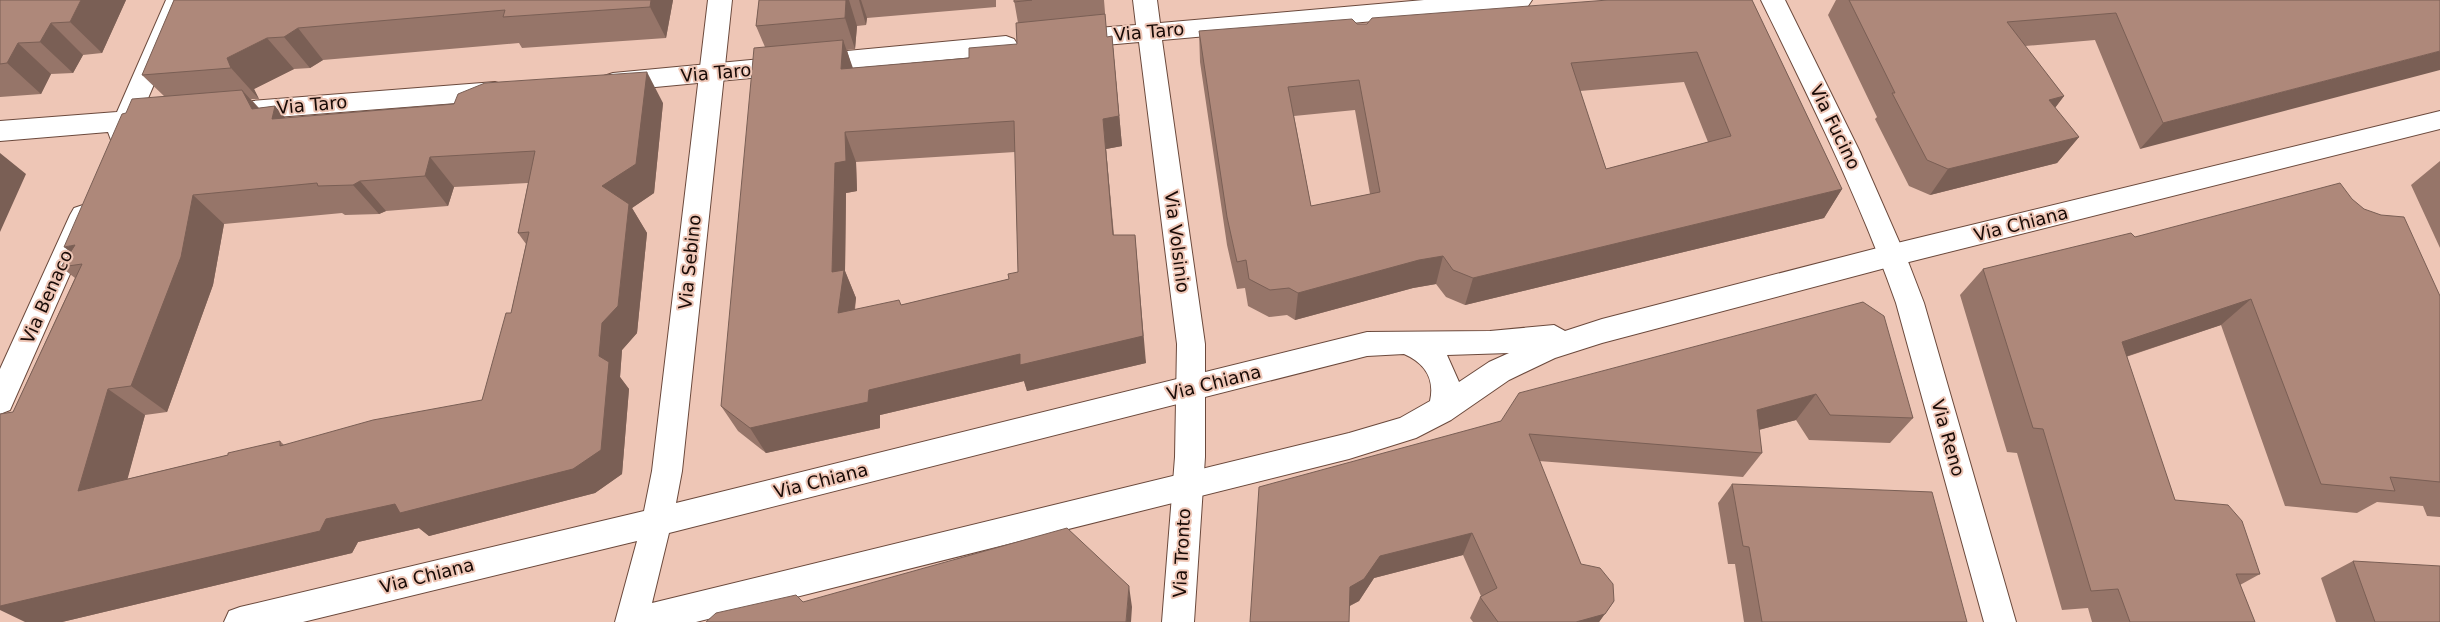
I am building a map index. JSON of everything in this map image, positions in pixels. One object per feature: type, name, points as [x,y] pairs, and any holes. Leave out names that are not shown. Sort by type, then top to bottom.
[{"type":"street","points":[[110,156],[178,0]]},
{"type":"street","name":"Via Sebino","points":[[633,622],[667,471],[720,0]]},
{"type":"street","name":"Via Volsinio","points":[[1145,0],[1191,344],[1189,389],[1190,457],[1186,485]]},
{"type":"street","name":"Via Taro","points":[[591,83],[712,74],[1150,31],[1520,0]]},
{"type":"street","name":"Via Fucino","points":[[1773,0],[1876,212],[1894,255]]},
{"type":"street","name":"Via Taro","points":[[215,113],[522,89]]},
{"type":"street","points":[[0,131],[175,116]]},
{"type":"street","name":"Via Chiana","points":[[633,622],[1380,437],[1406,428],[1440,411],[1499,371],[1547,350],[1602,331],[1894,255],[2440,120]]},
{"type":"street","name":"Via Benaco","points":[[0,401],[93,193]]},
{"type":"street","name":"Via Reno","points":[[1894,255],[1910,303],[2000,622]]},
{"type":"street","name":"Via Chiana","points":[[240,622],[657,522],[1352,347],[1402,340],[1440,343],[1509,342],[1602,331]]},
{"type":"street","points":[[1402,340],[1424,350],[1435,359],[1443,371],[1446,385],[1445,400],[1440,411]]},
{"type":"street","name":"Via Tronto","points":[[1178,622],[1186,485]]},
{"type":"building","points":[[0,0],[81,0],[70,22],[51,23],[40,42],[18,43],[7,63],[0,64]]},
{"type":"building","points":[[174,0],[651,0],[650,7],[503,17],[505,10],[298,28],[284,37],[267,38],[227,58],[231,68],[142,75]]},
{"type":"building","points":[[759,0],[846,0],[845,18],[756,26]]},
{"type":"building","points":[[1014,0],[1032,0],[1014,2]]},
{"type":"building","points":[[1608,0],[1752,0],[1842,189],[1473,278],[1453,270],[1443,256],[1419,260],[1298,293],[1289,288],[1270,290],[1249,279],[1246,260],[1237,262],[1227,217],[1199,31],[1352,19],[1357,24],[1367,24],[1372,18]],"holes":[[[1697,52],[1731,136],[1606,169],[1571,63]],[[1359,80],[1380,192],[1311,206],[1288,87]]]},
{"type":"building","points":[[1849,0],[2440,0],[2440,51],[2163,123],[2116,13],[2007,22],[2064,96],[2049,100],[2079,137],[1948,169],[1927,160],[1892,93],[1895,93]]},
{"type":"building","points":[[1105,14],[1107,37],[1112,36],[1119,116],[1103,119],[1113,235],[1135,235],[1143,336],[1020,365],[1020,354],[869,390],[868,402],[750,428],[721,406],[754,48],[843,40],[841,69],[969,58],[969,48],[1017,44],[1016,23]],"holes":[[[1014,121],[1018,272],[1008,274],[1009,279],[901,305],[899,300],[838,313],[844,270],[832,272],[835,163],[846,161],[845,132]]]},
{"type":"building","points":[[647,72],[636,164],[602,186],[629,204],[618,306],[602,323],[599,356],[609,362],[601,450],[573,469],[400,513],[395,504],[326,519],[320,531],[0,606],[0,414],[13,412],[82,264],[61,267],[75,245],[64,247],[122,114],[126,113],[132,99],[242,90],[252,109],[275,106],[272,119],[454,104],[458,94],[485,83]],"holes":[[[535,151],[518,233],[529,232],[511,313],[506,313],[482,400],[373,420],[280,446],[280,441],[78,491],[108,389],[131,386],[181,257],[193,195],[317,183],[318,186],[353,185],[360,181],[425,176],[430,157]]]},
{"type":"building","points":[[2340,183],[2352,199],[2364,209],[2381,215],[2404,217],[2440,296],[2440,482],[2390,477],[2395,491],[2321,484],[2251,299],[2122,342],[2175,500],[2228,505],[2242,521],[2260,574],[2236,574],[2255,622],[2130,622],[2118,589],[2091,591],[2043,429],[2033,428],[1983,269],[2131,233],[2135,237]]},
{"type":"building","points":[[1863,302],[1884,316],[1913,418],[1830,415],[1816,394],[1757,410],[1762,453],[1529,434],[1581,564],[1600,568],[1613,584],[1614,601],[1605,614],[1576,622],[1498,622],[1480,597],[1497,588],[1472,533],[1380,556],[1364,579],[1350,587],[1349,622],[1250,622],[1259,487],[1501,421],[1519,393]]},
{"type":"building","points":[[1732,484],[1932,492],[1967,622],[1762,622],[1749,547],[1743,546]]},
{"type":"building","points":[[1067,528],[1129,586],[1126,622],[706,622],[716,613],[796,595],[803,602]]},
{"type":"building","points":[[2353,561],[2440,566],[2440,622],[2375,622]]}]
